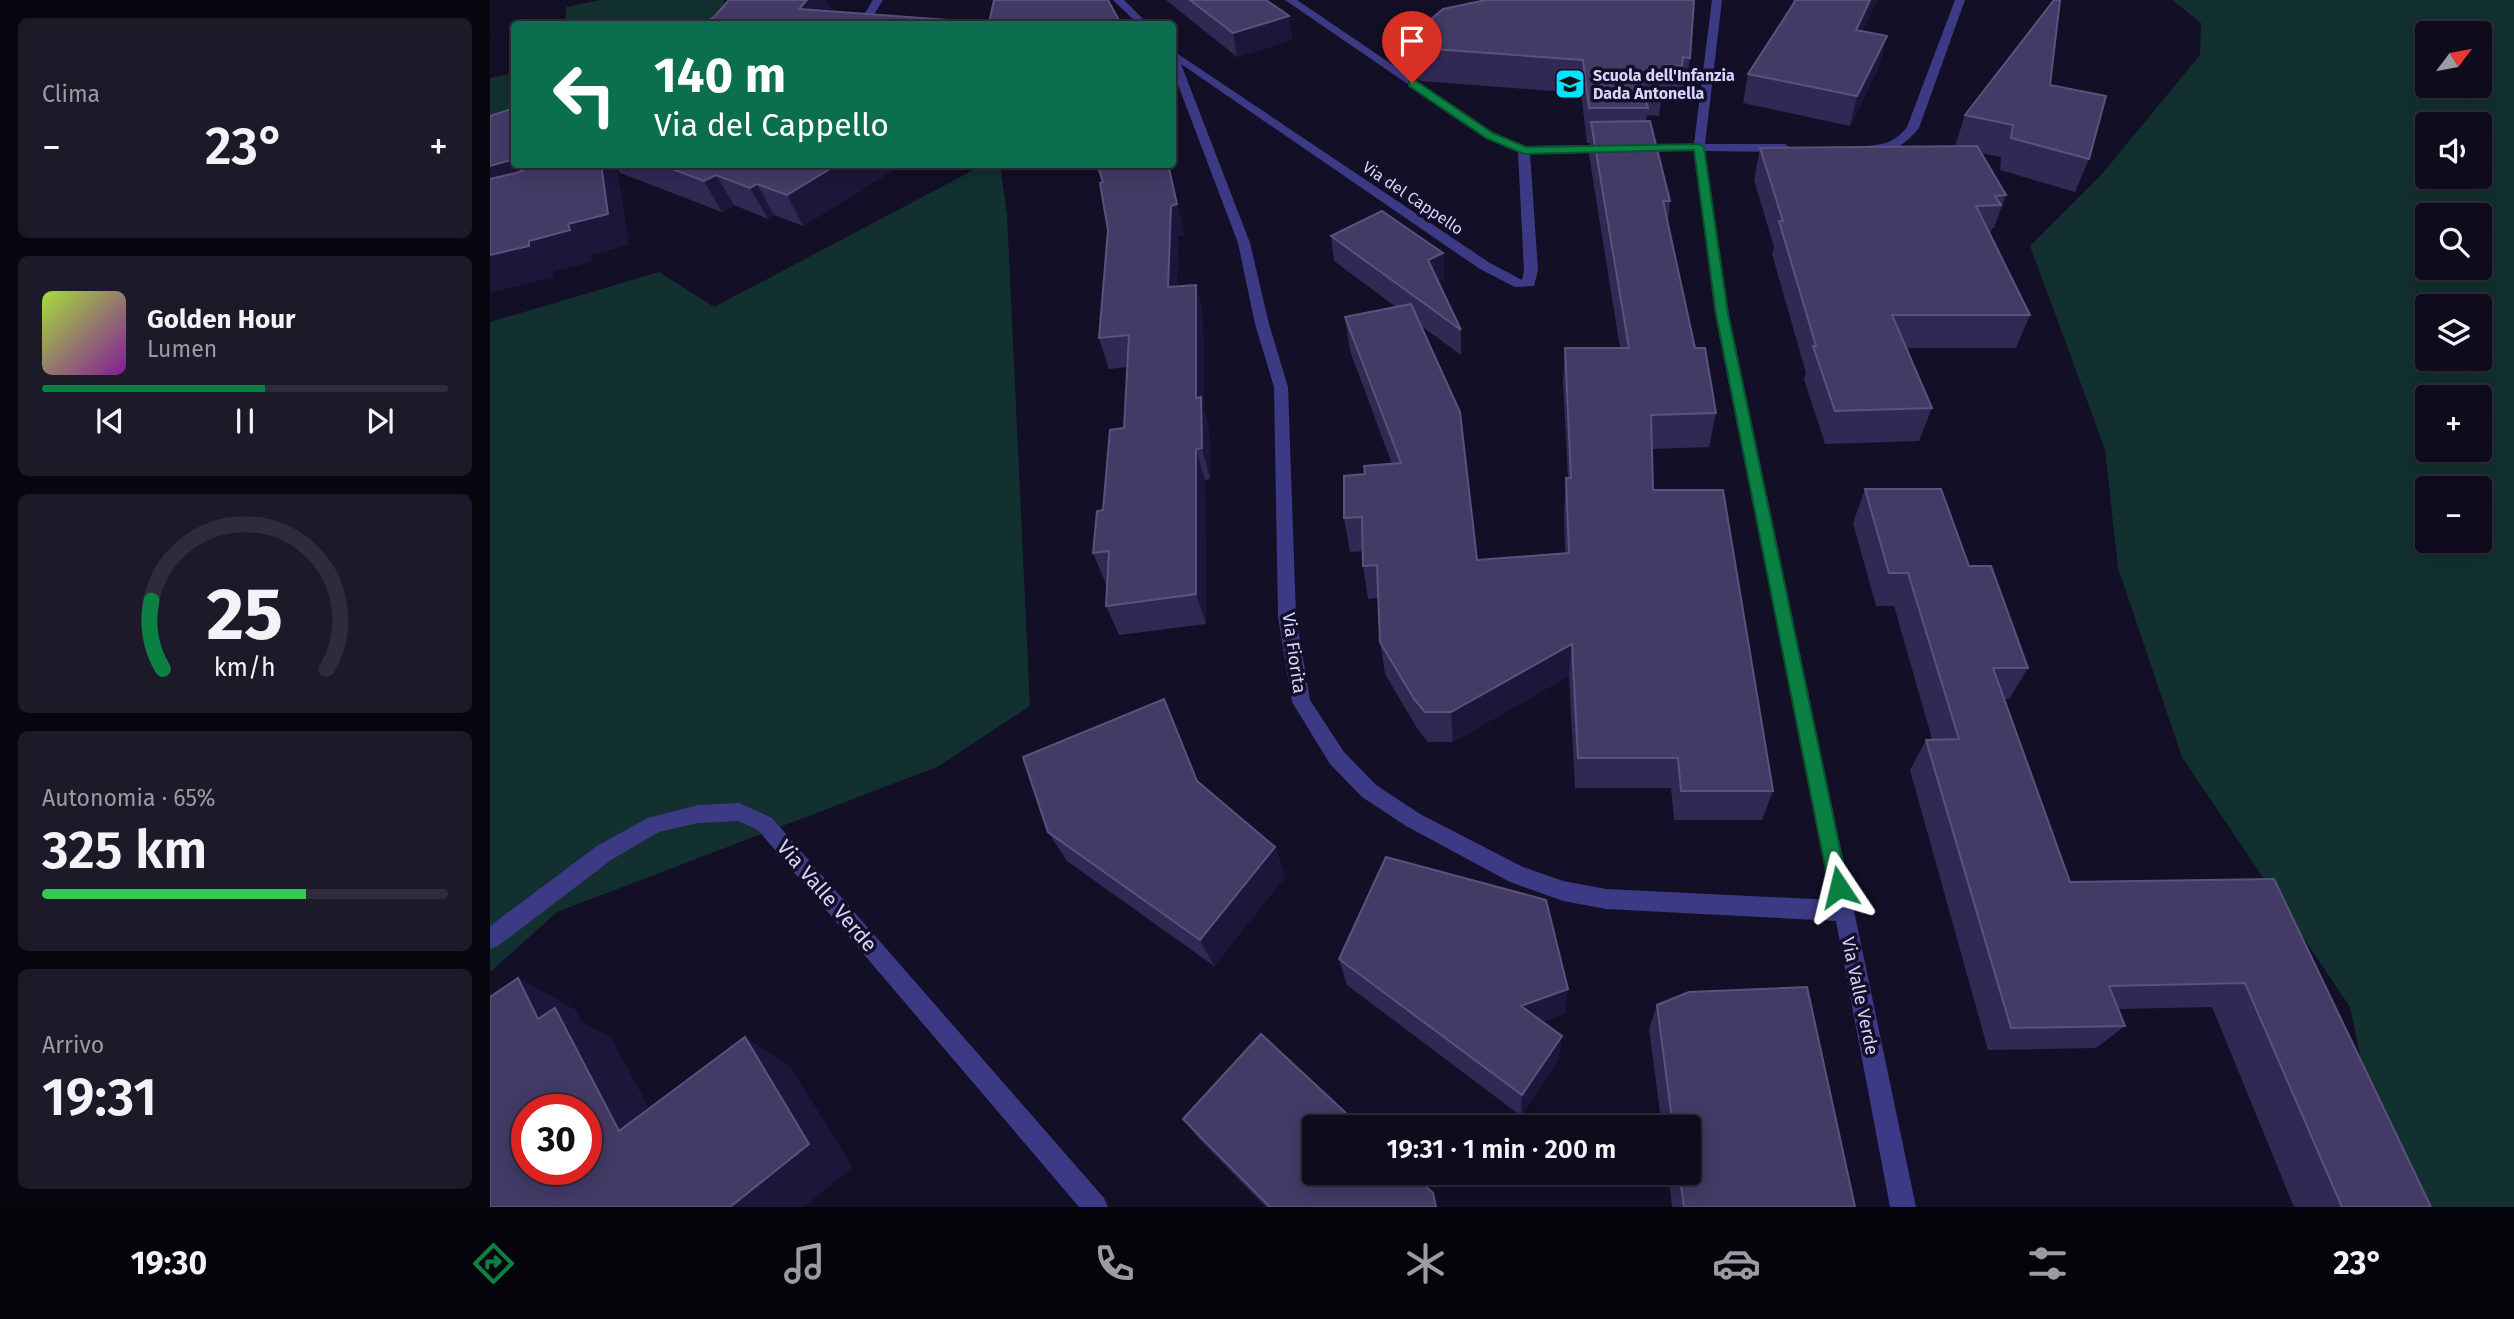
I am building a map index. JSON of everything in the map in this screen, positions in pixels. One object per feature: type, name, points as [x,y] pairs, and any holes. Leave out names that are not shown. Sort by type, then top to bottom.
[{"type":"street","points":[[865,21],[878,0]]},
{"type":"street","points":[[1118,0],[1140,21]]},
{"type":"street","points":[[1290,0],[1489,135],[1524,150],[1699,147],[1795,149]]},
{"type":"street","name":"Via Valle Verde","points":[[1717,0],[1699,147],[1722,314],[1903,1207]]},
{"type":"street","points":[[1850,149],[1877,150],[1902,143],[1913,128],[1960,0]]},
{"type":"street","name":"Via del Cappello","points":[[1176,55],[1485,266],[1520,284],[1529,283],[1531,270],[1524,150]]},
{"type":"street","name":"Via Fiorita","points":[[1176,61],[1244,243],[1262,324],[1281,387],[1287,617],[1301,702],[1337,758],[1369,791],[1413,820],[1517,875],[1563,891],[1606,899],[1843,911]]},
{"type":"street","name":"Via Valle Verde","points":[[490,939],[604,853],[655,824],[698,814],[739,812],[765,824],[1095,1207]]},
{"type":"green space","points":[[601,0],[724,0],[722,15],[716,21],[563,21],[566,7]]},
{"type":"green space","points":[[2172,0],[2514,0],[2514,1207],[2392,1207],[2350,1007],[2182,757],[2118,568],[2105,449],[2030,246],[2102,174],[2200,55],[2201,23]]},
{"type":"green space","points":[[511,74],[511,119],[490,124],[490,78]]},
{"type":"green space","points":[[977,168],[1000,168],[1007,214],[1030,706],[937,767],[557,912],[490,972],[490,322],[659,272],[714,307]]},
{"type":"building","points":[[729,0],[807,0],[799,9],[962,21],[708,21]]},
{"type":"building","points":[[994,0],[1108,0],[1119,21],[989,21]]},
{"type":"building","points":[[1190,0],[1266,0],[1289,16],[1233,33]]},
{"type":"building","points":[[1486,0],[1694,0],[1690,58],[1683,57],[1682,66],[1665,65],[1662,82],[1641,81],[1648,108],[1589,108],[1583,60],[1419,48],[1407,40],[1443,9]]},
{"type":"building","points":[[1796,0],[1870,0],[1856,30],[1887,36],[1857,96],[1748,74]]},
{"type":"building","points":[[2054,0],[2060,0],[2050,85],[2106,96],[2089,159],[2011,138],[2013,125],[1965,115]]},
{"type":"building","points":[[511,109],[511,160],[490,166],[490,116]]},
{"type":"building","points":[[1650,121],[1670,201],[1663,201],[1695,348],[1705,348],[1716,413],[1651,415],[1653,490],[1723,490],[1773,791],[1681,791],[1678,758],[1578,758],[1572,644],[1451,712],[1425,712],[1414,699],[1380,642],[1377,565],[1363,566],[1362,517],[1344,518],[1344,476],[1365,474],[1364,466],[1401,463],[1345,317],[1411,304],[1460,412],[1477,560],[1569,553],[1566,478],[1571,478],[1565,348],[1629,348],[1591,122]]},
{"type":"building","points":[[1977,146],[2006,195],[1995,196],[2001,205],[1976,206],[2030,315],[1892,315],[1932,408],[1835,411],[1813,346],[1816,346],[1779,221],[1783,221],[1760,148]]},
{"type":"building","points":[[529,168],[602,168],[608,214],[568,224],[570,230],[529,241],[529,246],[490,255],[490,179]]},
{"type":"building","points":[[670,168],[831,168],[787,195],[757,184],[750,188],[716,175],[704,181]]},
{"type":"building","points":[[1098,168],[1169,168],[1177,204],[1171,206],[1168,287],[1196,285],[1196,398],[1201,397],[1202,448],[1196,449],[1196,594],[1106,606],[1109,551],[1093,553],[1097,511],[1103,510],[1110,430],[1124,428],[1129,335],[1099,338],[1108,230],[1100,183],[1103,182]]},
{"type":"building","points":[[1382,211],[1443,253],[1428,260],[1461,330],[1331,236]]},
{"type":"building","points":[[1865,489],[1941,489],[1969,566],[1991,566],[2028,668],[1993,668],[2070,882],[2274,879],[2431,1207],[2342,1207],[2245,983],[2109,986],[2125,1026],[2011,1028],[1926,740],[1959,739],[1908,573],[1889,573]]},
{"type":"building","points":[[1164,699],[1197,781],[1275,847],[1200,940],[1048,832],[1023,757]]},
{"type":"building","points":[[1386,857],[1546,900],[1568,989],[1521,1006],[1562,1036],[1522,1095],[1339,959]]},
{"type":"building","points":[[518,978],[538,1019],[555,1008],[600,1094],[511,1094],[511,1185],[602,1185],[602,1098],[619,1131],[745,1037],[809,1144],[730,1207],[490,1207],[490,997]]},
{"type":"building","points":[[1807,987],[1855,1207],[1684,1207],[1681,1185],[1701,1185],[1701,1115],[1671,1115],[1657,1005],[1689,992]]},
{"type":"building","points":[[1261,1034],[1348,1115],[1302,1115],[1302,1185],[1425,1185],[1433,1193],[1436,1207],[1270,1207],[1183,1119]]},
{"type":"place","name":"Scuola dell'Infanzia Dada Antonella","points":[[1570,84]]},
{"type":"route","points":[[1412,83],[1489,135],[1524,150],[1699,147],[1722,314],[1839,887]]}]
